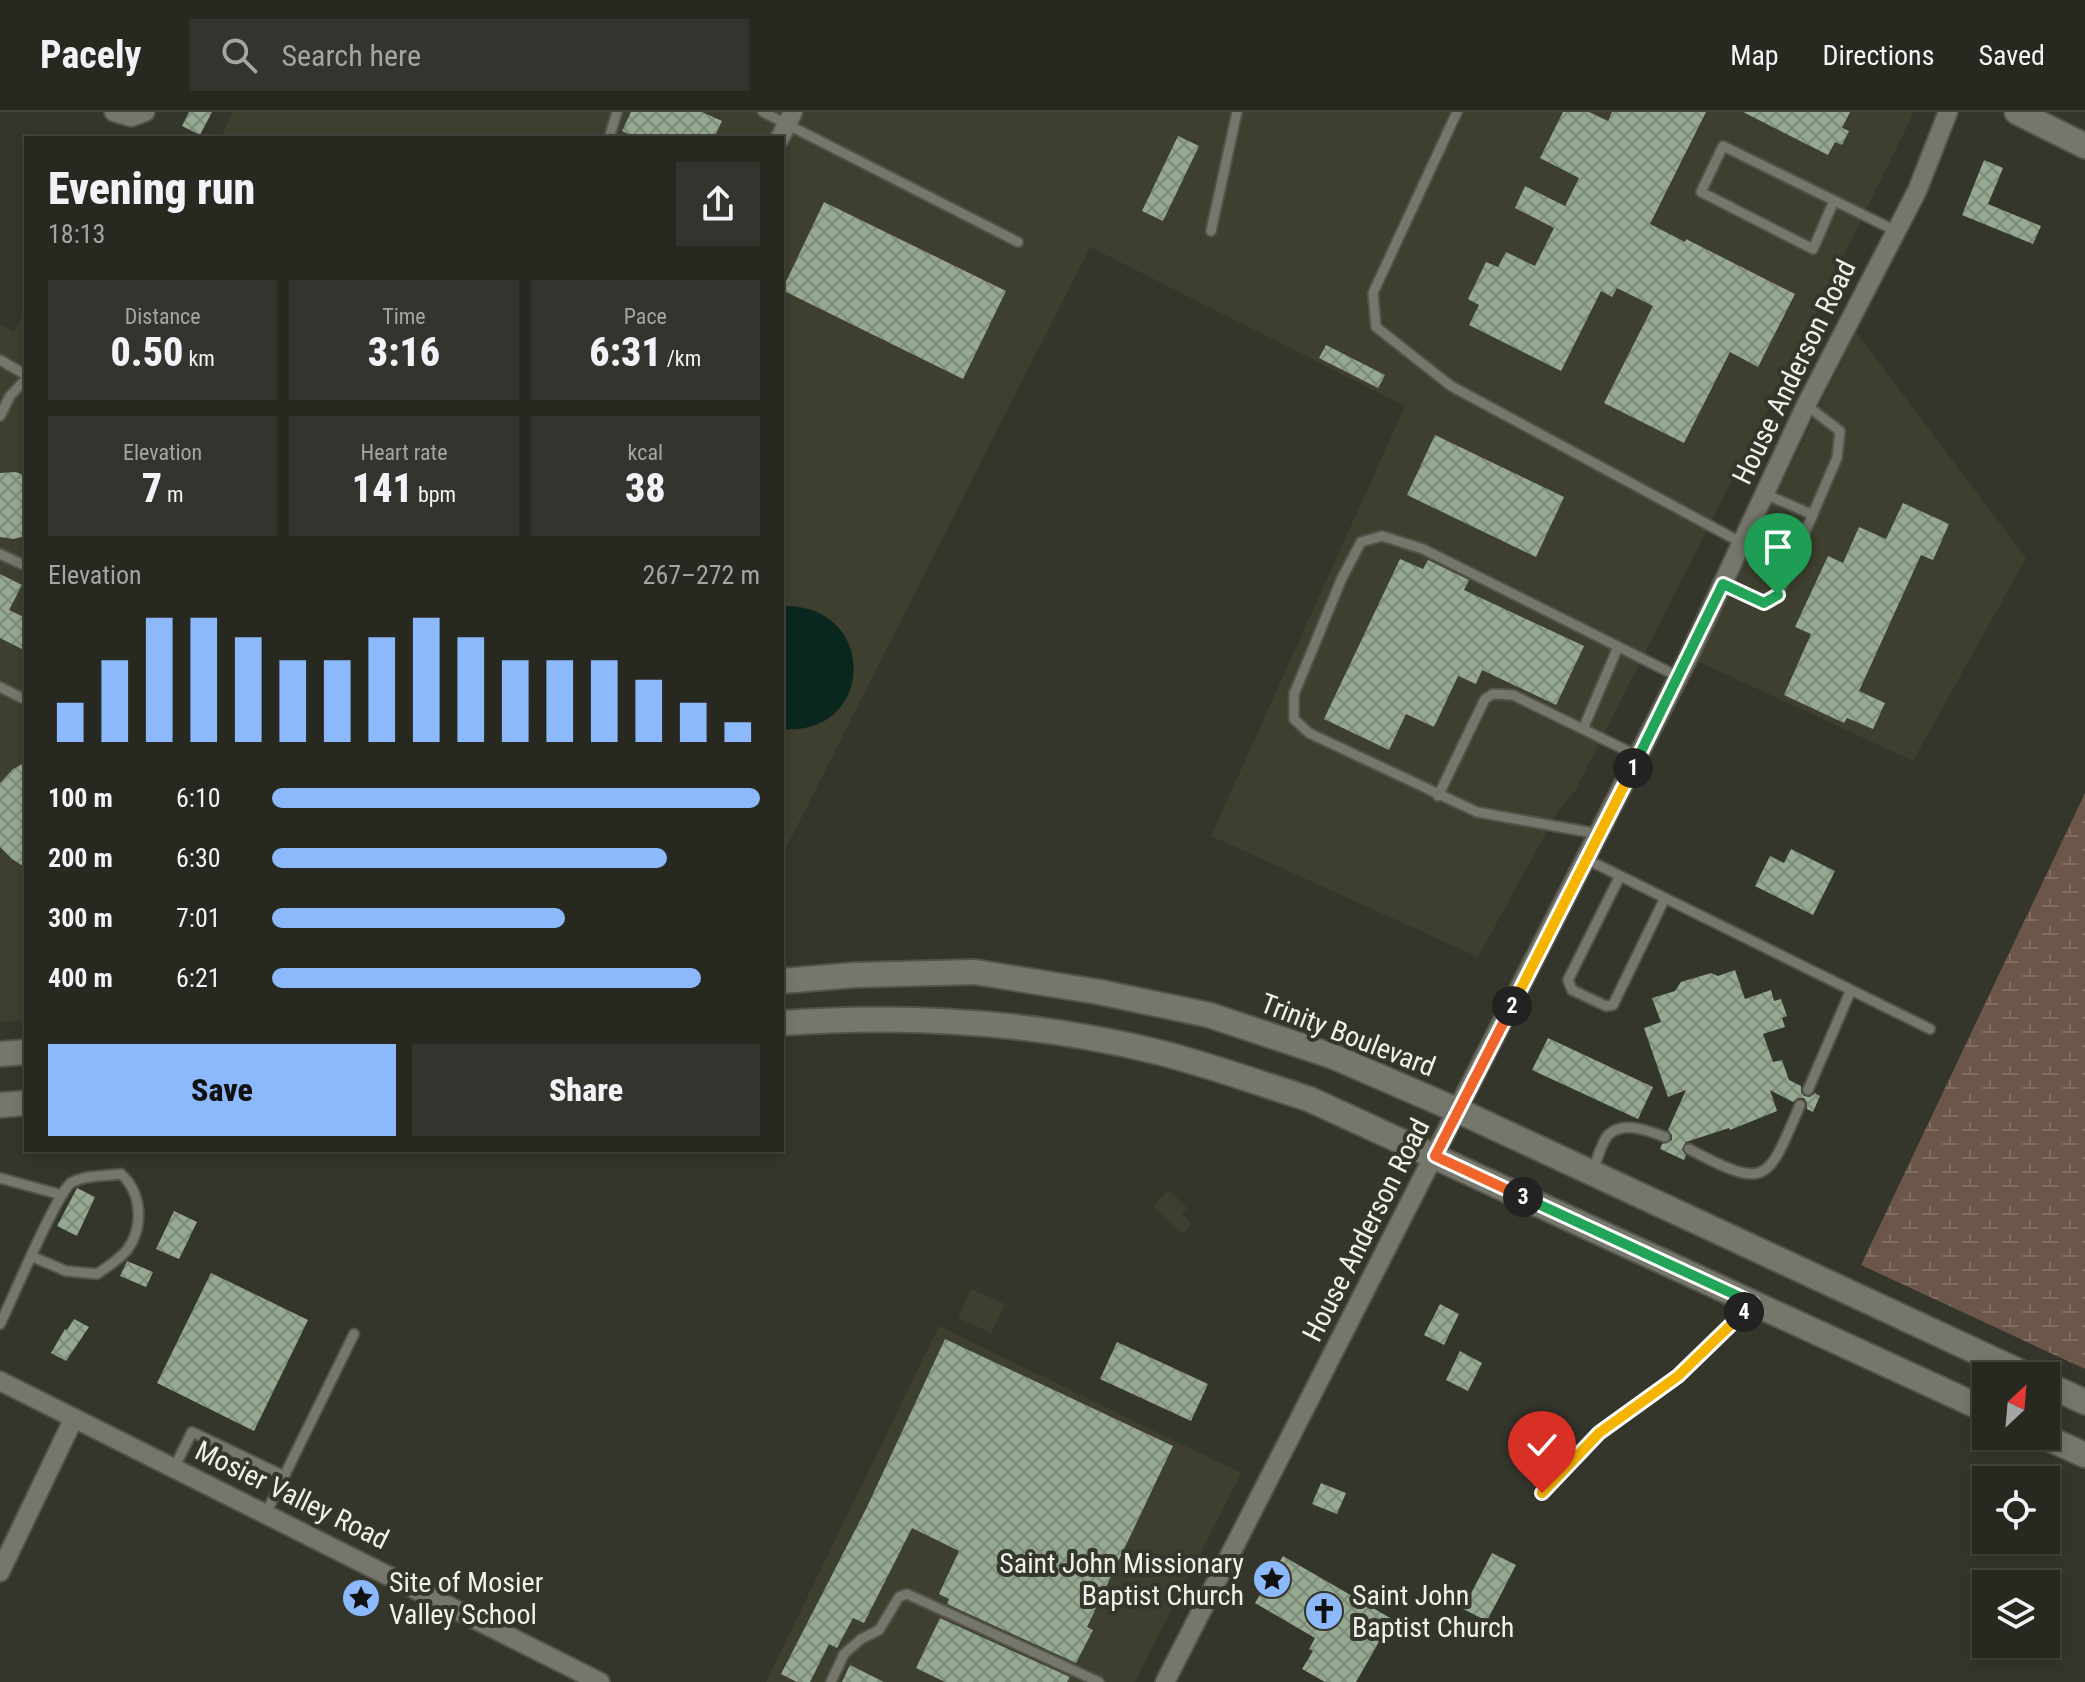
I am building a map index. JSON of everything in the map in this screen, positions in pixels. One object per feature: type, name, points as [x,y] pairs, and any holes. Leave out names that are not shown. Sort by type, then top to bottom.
[{"type":"main road","points":[[2017,112],[2085,146]]},
{"type":"main road","name":"Trinity Boulevard","points":[[784,981],[855,975],[975,972],[1099,992],[1209,1015],[1332,1056],[1459,1111],[1999,1362]]},
{"type":"main road","points":[[784,1023],[907,1020],[1000,1025],[1158,1052],[1309,1099],[1972,1404]]},
{"type":"main road","points":[[0,1054],[24,1052]]},
{"type":"main road","points":[[0,1105],[24,1103]]},
{"type":"main road","points":[[2060,1390],[2085,1402]]},
{"type":"main road","points":[[2060,1444],[2085,1455]]},
{"type":"street","points":[[116,113],[131,117],[145,112]]},
{"type":"street","name":"House Anderson Road","points":[[1165,1682],[1679,677],[1806,405],[1917,191],[1948,112]]},
{"type":"street","name":"Mosier Valley Road","points":[[0,1381],[600,1682]]},
{"type":"street","points":[[0,1572],[74,1418]]},
{"type":"lane","points":[[610,136],[617,112]]},
{"type":"lane","points":[[763,112],[1018,242]]},
{"type":"lane","points":[[1211,231],[1237,112]]},
{"type":"lane","points":[[1457,112],[1373,293],[1376,327],[1451,386],[1742,543]]},
{"type":"lane","points":[[1834,201],[1813,249],[1701,192],[1723,146],[1896,231]]},
{"type":"lane","points":[[0,360],[24,376]]},
{"type":"lane","points":[[0,416],[10,396],[24,379]]},
{"type":"lane","points":[[1723,584],[1764,603],[1778,595],[1837,458],[1840,431],[1806,405]]},
{"type":"lane","points":[[1765,494],[1813,515]]},
{"type":"lane","points":[[1599,834],[1477,812],[1309,733],[1294,719],[1294,694],[1342,578],[1361,542],[1382,536],[1423,549],[1679,677]]},
{"type":"lane","points":[[0,554],[24,565]]},
{"type":"lane","points":[[1583,729],[1618,647]]},
{"type":"lane","points":[[0,687],[24,699]]},
{"type":"lane","points":[[1438,796],[1485,699],[1493,694],[1513,695],[1639,756]]},
{"type":"lane","points":[[1586,859],[1930,1029]]},
{"type":"lane","points":[[1620,876],[1568,980],[1572,990],[1606,1006],[1613,1005],[1665,898]]},
{"type":"lane","points":[[1808,1090],[1851,990]]},
{"type":"lane","points":[[1689,1149],[1718,1164],[1747,1174],[1758,1174],[1769,1169],[1776,1160],[1800,1105]]},
{"type":"lane","points":[[1592,1172],[1608,1136],[1618,1130],[1644,1129],[1665,1137]]},
{"type":"lane","points":[[0,1324],[68,1185],[77,1180],[121,1174],[130,1183],[139,1210],[136,1235],[126,1252],[97,1274],[66,1271],[33,1257]]},
{"type":"lane","points":[[0,1178],[62,1195]]},
{"type":"lane","points":[[1542,1493],[1599,1433],[1678,1376],[1753,1303]]},
{"type":"lane","points":[[266,1513],[354,1334]]},
{"type":"lane","points":[[174,1468],[192,1432],[284,1476]]},
{"type":"lane","points":[[831,1682],[844,1654],[861,1639],[879,1630],[899,1597],[907,1594],[1099,1682]]},
{"type":"shaded area","points":[[233,112],[1914,112],[1784,378],[1575,791],[1558,811],[1478,957],[1211,836],[1405,406],[1090,247],[784,852],[784,136],[221,136]]},
{"type":"shaded area","points":[[24,312],[24,1020],[0,1022],[0,325],[14,332]]},
{"type":"shaded area","points":[[1856,332],[2026,558],[1913,761],[1695,660]]},
{"type":"shaded area","points":[[784,606],[814,611],[836,625],[849,646],[854,669],[849,693],[835,713],[813,726],[784,729]]},
{"type":"shaded area","points":[[1169,1190],[1187,1208],[1182,1214],[1191,1224],[1182,1234],[1153,1206]]},
{"type":"shaded area","points":[[971,1289],[1005,1304],[991,1333],[958,1318]]},
{"type":"shaded area","points":[[939,1326],[1241,1473],[1135,1682],[766,1682]]},
{"type":"green space","points":[[2085,793],[2085,1369],[1861,1265]]},
{"type":"building","points":[[189,112],[212,112],[200,135],[182,126]]},
{"type":"building","points":[[631,112],[702,112],[722,121],[715,136],[633,136],[622,131]]},
{"type":"building","points":[[1563,112],[1589,112],[1608,121],[1612,112],[1706,112],[1650,224],[1795,294],[1758,367],[1730,352],[1684,443],[1604,403],[1653,306],[1617,288],[1612,297],[1601,291],[1561,371],[1469,325],[1479,305],[1468,299],[1486,262],[1498,267],[1506,252],[1535,266],[1554,228],[1515,208],[1525,186],[1565,206],[1579,178],[1540,158]]},
{"type":"building","points":[[1743,112],[1850,112],[1842,128],[1849,131],[1842,145],[1835,142],[1828,155]]},
{"type":"building","points":[[1178,136],[1199,146],[1163,221],[1142,211]]},
{"type":"building","points":[[1984,160],[2003,168],[1988,204],[2041,226],[2033,244],[1962,215]]},
{"type":"building","points":[[824,202],[1006,291],[963,379],[784,291]]},
{"type":"building","points":[[1326,345],[1385,375],[1378,388],[1319,358]]},
{"type":"building","points":[[1435,435],[1564,497],[1536,557],[1407,495]]},
{"type":"building","points":[[16,472],[24,475],[24,536],[0,537],[0,473]]},
{"type":"building","points":[[1903,503],[1949,524],[1933,560],[1921,555],[1859,691],[1885,703],[1873,729],[1847,718],[1844,723],[1784,695],[1811,634],[1795,627],[1828,556],[1843,563],[1859,527],[1886,539]]},
{"type":"building","points":[[1400,559],[1423,569],[1428,560],[1469,580],[1464,590],[1584,646],[1556,705],[1482,670],[1476,684],[1458,676],[1434,727],[1406,714],[1389,750],[1324,719]]},
{"type":"building","points":[[0,574],[22,585],[9,610],[24,617],[24,650],[0,638]]},
{"type":"building","points":[[24,763],[24,867],[0,847],[0,783],[13,769]]},
{"type":"building","points":[[1791,849],[1835,871],[1813,915],[1755,886],[1770,856],[1784,863]]},
{"type":"building","points":[[1735,970],[1745,999],[1771,990],[1774,1001],[1781,999],[1787,1016],[1782,1018],[1785,1027],[1763,1034],[1773,1062],[1782,1060],[1789,1080],[1801,1086],[1804,1096],[1810,1097],[1815,1093],[1820,1096],[1813,1112],[1807,1109],[1804,1098],[1793,1102],[1770,1090],[1777,1111],[1730,1130],[1686,1142],[1682,1149],[1686,1156],[1684,1160],[1660,1149],[1662,1144],[1672,1140],[1668,1130],[1686,1090],[1668,1097],[1644,1028],[1661,1022],[1652,998],[1675,991],[1681,982]]},
{"type":"building","points":[[1548,1038],[1653,1087],[1638,1119],[1532,1070]]},
{"type":"building","points":[[77,1188],[95,1197],[77,1236],[57,1226]]},
{"type":"building","points":[[174,1211],[197,1222],[179,1259],[156,1249]]},
{"type":"building","points":[[127,1261],[153,1272],[146,1287],[120,1276]]},
{"type":"building","points":[[211,1273],[308,1320],[254,1431],[157,1383]]},
{"type":"building","points":[[1440,1304],[1459,1314],[1444,1345],[1424,1335]]},
{"type":"building","points":[[74,1319],[89,1327],[66,1361],[51,1353]]},
{"type":"building","points":[[945,1339],[1173,1446],[1087,1627],[1093,1630],[1076,1663],[947,1604],[949,1599],[939,1594],[959,1551],[912,1528],[864,1623],[853,1618],[837,1648],[829,1644],[810,1682],[797,1682],[781,1674],[867,1507]]},
{"type":"building","points":[[1117,1342],[1208,1384],[1191,1421],[1100,1379]]},
{"type":"building","points":[[1460,1351],[1482,1363],[1468,1391],[1446,1380]]},
{"type":"building","points":[[1321,1483],[1346,1493],[1337,1514],[1312,1504]]},
{"type":"building","points":[[1492,1553],[1516,1565],[1487,1621],[1463,1609]]},
{"type":"building","name":"Saint John Baptist Church","points":[[1283,1556],[1392,1619],[1356,1682],[1325,1682],[1302,1669],[1313,1651],[1309,1649],[1315,1638],[1255,1603]]},
{"type":"building","points":[[940,1618],[1070,1677],[1067,1682],[945,1682],[916,1668]]},
{"type":"building","points":[[850,1665],[884,1682],[842,1682]]},
{"type":"place","name":"Saint John Missionary Baptist Church","points":[[1272,1579]]},
{"type":"place","name":"Site of Mosier Valley School","points":[[361,1598]]},
{"type":"place","name":"Saint John Baptist Church","points":[[1324,1611]]},
{"type":"route","points":[[1542,1493],[1599,1433],[1678,1376],[1753,1303],[1435,1156],[1679,677],[1723,584],[1764,603],[1778,595]]}]
